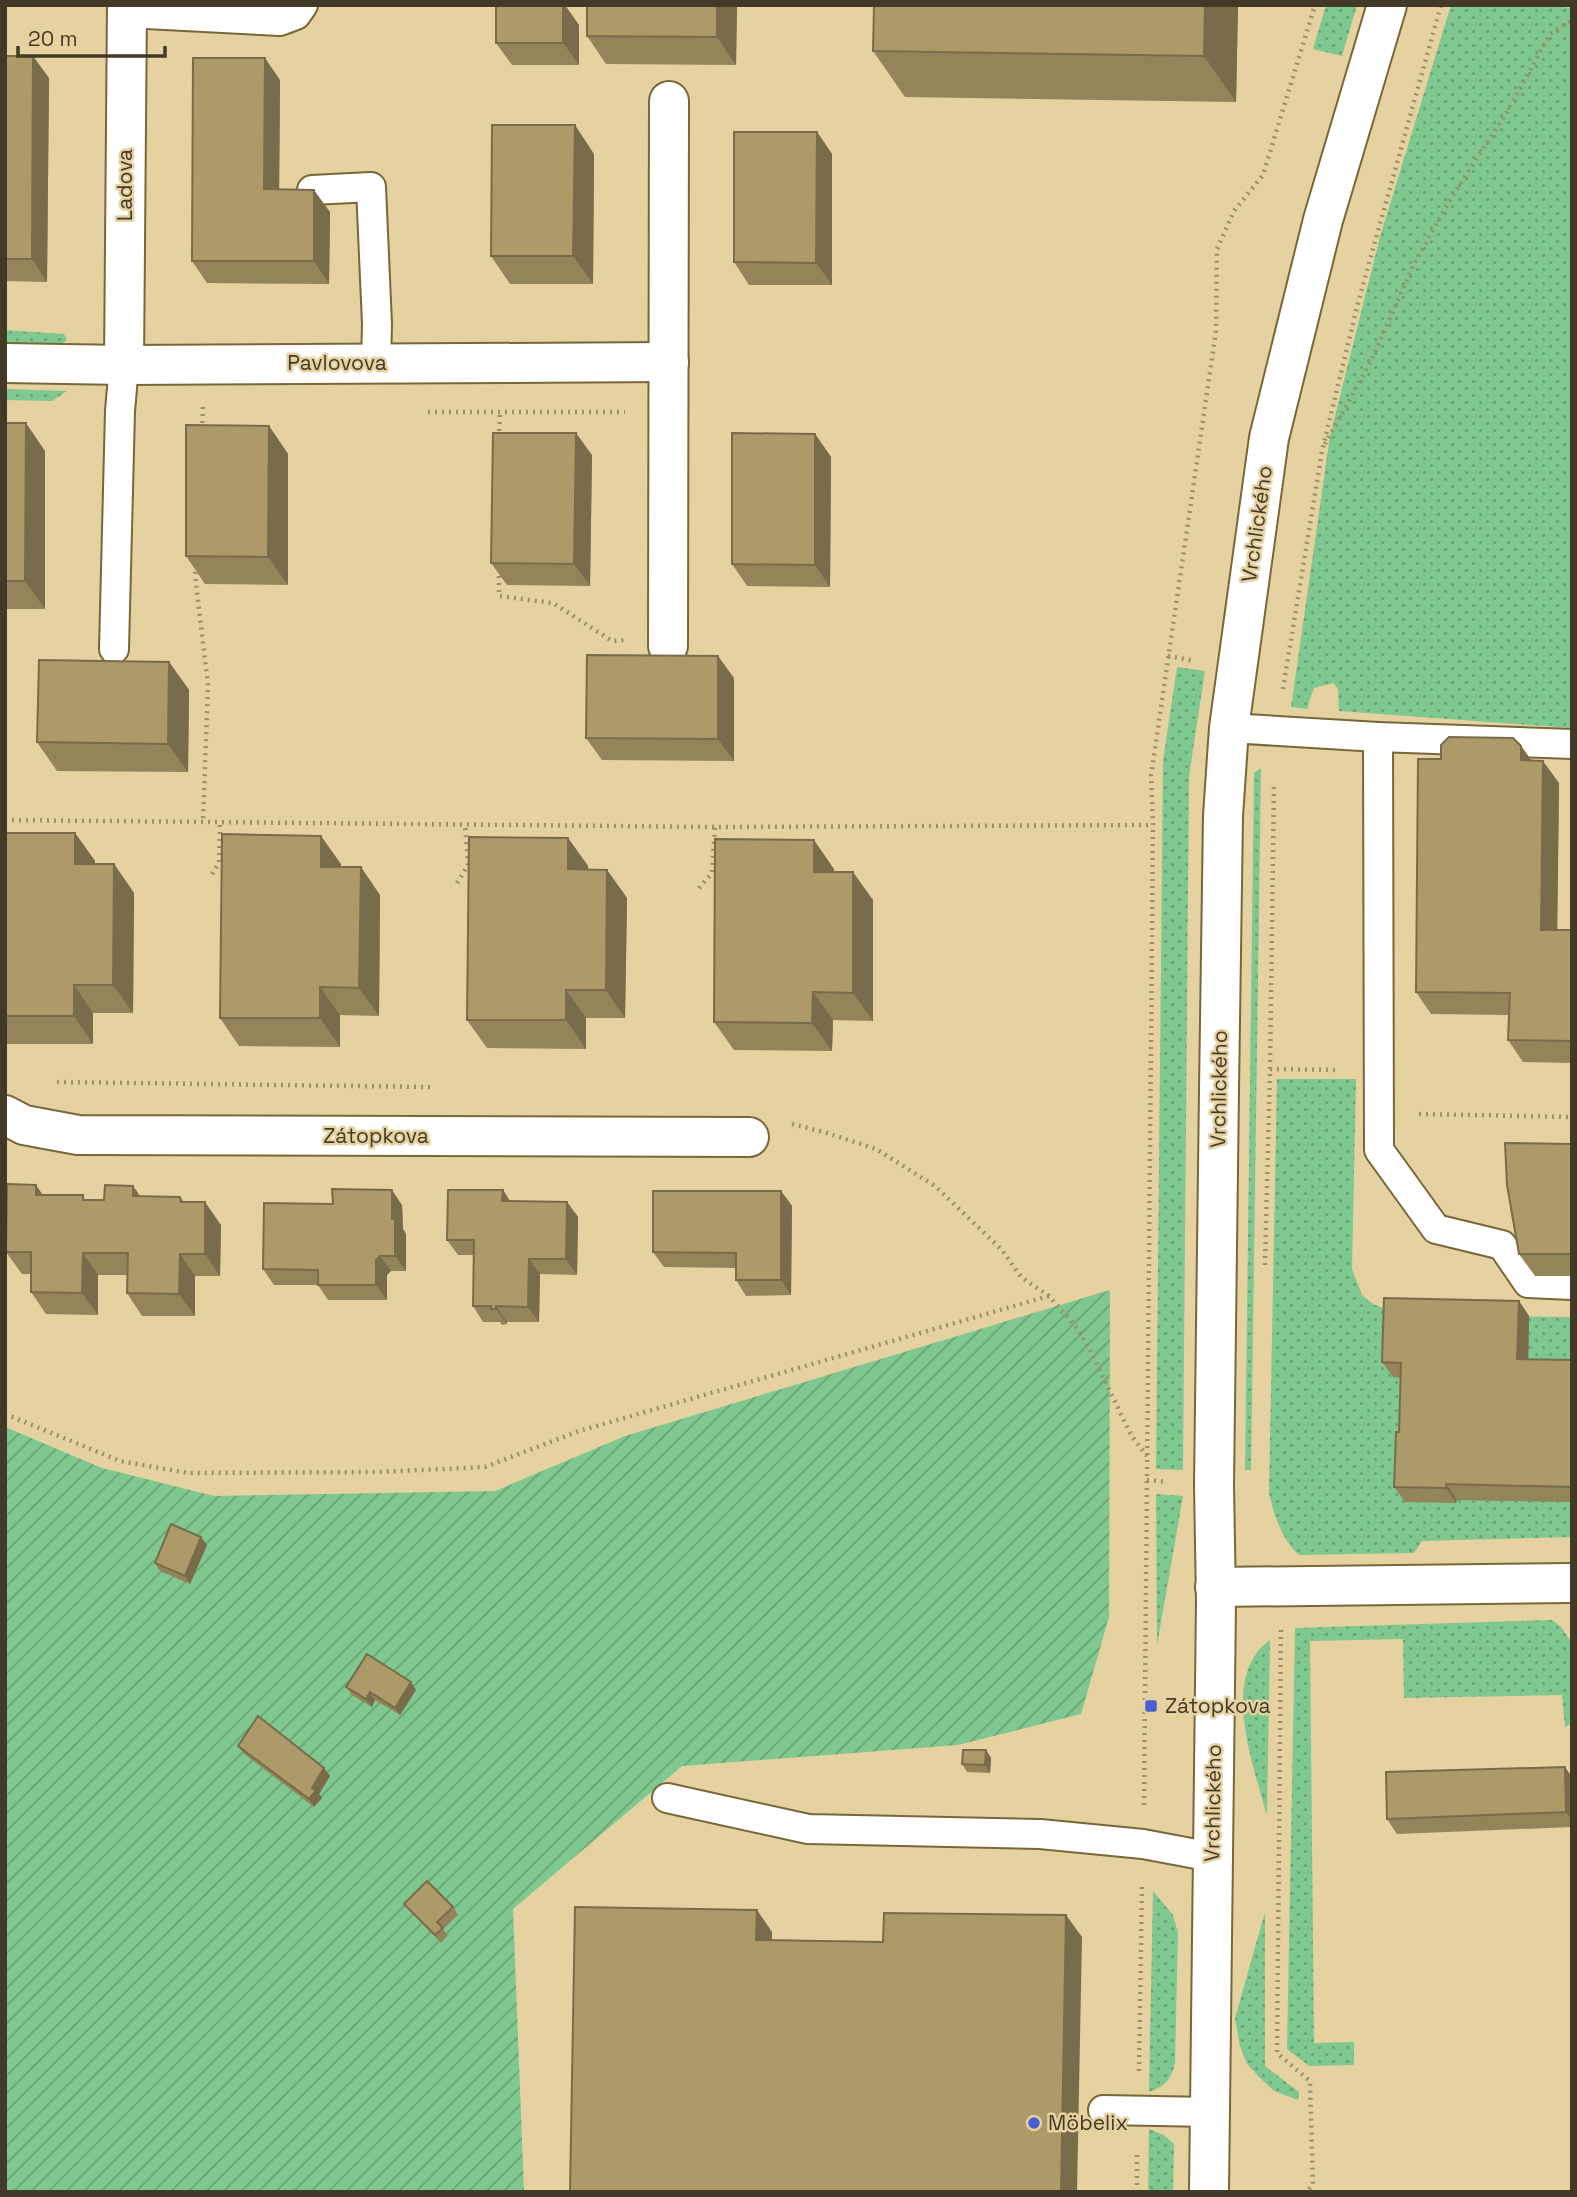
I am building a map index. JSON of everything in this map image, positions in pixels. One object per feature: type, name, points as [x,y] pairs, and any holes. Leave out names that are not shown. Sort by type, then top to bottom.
[{"type":"street","name":"Vrchlického","points":[[1209,2192],[1214,1485],[1223,816],[1229,728],[1269,438],[1322,220],[1387,5]]},
{"type":"street","name":"Ladova","points":[[124,365],[127,9]]},
{"type":"street","points":[[668,642],[669,101]]},
{"type":"street","name":"Pavlovova","points":[[5,363],[124,365],[668,362]]},
{"type":"street","name":"Zátopkova","points":[[5,1115],[24,1125],[78,1135],[750,1137]]},
{"type":"street","points":[[1215,1587],[1572,1583]]},
{"type":"lane","points":[[127,9],[280,21],[296,15],[303,5]]},
{"type":"lane","points":[[312,190],[371,187],[377,324],[376,363]]},
{"type":"lane","points":[[114,649],[120,411],[124,365]]},
{"type":"lane","points":[[1229,728],[1572,744]]},
{"type":"lane","points":[[1378,737],[1379,1150],[1436,1228],[1502,1245],[1528,1283],[1572,1284]]},
{"type":"lane","points":[[667,1798],[808,1829],[1040,1834],[1143,1844],[1212,1857]]},
{"type":"lane","points":[[1103,2110],[1210,2112]]},
{"type":"path","points":[[1138,2110],[1148,1456],[1152,776],[1216,331],[1217,249],[1234,211],[1263,175],[1315,5]]},
{"type":"path","points":[[1286,676],[1322,451],[1358,303],[1441,5]]},
{"type":"path","points":[[1322,451],[1371,361],[1415,264],[1450,200],[1507,112],[1550,34],[1572,20]]},
{"type":"path","points":[[202,438],[203,411]]},
{"type":"path","points":[[499,439],[500,412],[668,412]]},
{"type":"path","points":[[499,557],[499,596],[553,603],[612,641],[668,642]]},
{"type":"path","points":[[196,562],[195,575],[208,685],[203,822]]},
{"type":"path","points":[[1274,730],[1270,1069],[1380,1071]]},
{"type":"path","points":[[5,820],[715,827],[1153,825]]},
{"type":"path","points":[[212,874],[219,863],[220,822]]},
{"type":"path","points":[[457,884],[468,865],[465,823]]},
{"type":"path","points":[[699,888],[712,873],[715,827]]},
{"type":"path","points":[[50,1082],[431,1087]]},
{"type":"path","points":[[1380,1114],[1572,1118]]},
{"type":"path","points":[[788,1123],[876,1149],[935,1186],[1002,1250],[1021,1277],[1049,1296],[1077,1328],[1131,1435],[1148,1456]]},
{"type":"path","points":[[5,1414],[120,1461],[188,1473],[378,1472],[485,1467],[579,1431],[1049,1296]]},
{"type":"path","points":[[1281,1624],[1277,2053],[1310,2081],[1313,2185],[1306,2192]]},
{"type":"green space","points":[[1326,5],[1357,5],[1342,56],[1313,49]]},
{"type":"green space","points":[[1451,5],[1542,5],[1572,8],[1572,728],[1339,711],[1338,689],[1333,683],[1314,688],[1308,709],[1291,707],[1330,436],[1380,237]]},
{"type":"green space","points":[[5,330],[64,334],[67,340],[60,345],[5,342]]},
{"type":"green space","points":[[5,389],[67,391],[52,401],[5,400]]},
{"type":"green space","points":[[1177,667],[1205,671],[1189,776],[1183,1470],[1156,1469],[1163,761]]},
{"type":"green space","points":[[1261,768],[1251,1470],[1245,1470],[1254,773]]},
{"type":"green space","points":[[1277,1079],[1356,1079],[1352,1269],[1362,1295],[1373,1304],[1402,1315],[1572,1317],[1572,1537],[1422,1541],[1414,1553],[1299,1555],[1283,1535],[1269,1493]]},
{"type":"green space","points":[[1110,1290],[1109,1617],[1081,1714],[958,1745],[682,1766],[513,1909],[524,2192],[5,2192],[5,1427],[102,1468],[214,1496],[495,1491],[625,1436]]},
{"type":"green space","points":[[1156,1494],[1183,1496],[1157,1645]]},
{"type":"green space","points":[[1552,1620],[1561,1627],[1572,1643],[1572,1723],[1565,1727],[1562,1695],[1404,1698],[1403,1639],[1310,1641],[1314,2043],[1354,2042],[1354,2065],[1309,2066],[1287,2049],[1295,1628]]},
{"type":"green space","points":[[1270,1640],[1267,1816],[1250,1755],[1243,1710],[1248,1668],[1258,1651]]},
{"type":"green space","points":[[1153,1891],[1173,1915],[1178,1933],[1175,2063],[1166,2082],[1149,2092]]},
{"type":"green space","points":[[1265,1912],[1265,2066],[1299,2092],[1298,2100],[1274,2091],[1247,2064],[1240,2046],[1235,2018]]},
{"type":"green space","points":[[1149,2129],[1164,2135],[1174,2144],[1173,2192],[1148,2192]]},
{"type":"building","points":[[496,5],[563,5],[563,43],[496,43]]},
{"type":"building","points":[[587,5],[717,5],[717,37],[587,36]]},
{"type":"building","points":[[874,5],[1205,5],[1204,56],[873,51]]},
{"type":"building","points":[[5,56],[33,56],[32,259],[5,259]]},
{"type":"building","points":[[193,58],[265,58],[264,189],[314,190],[314,261],[192,261]]},
{"type":"building","points":[[492,125],[575,125],[573,256],[491,256]]},
{"type":"building","points":[[734,132],[817,132],[816,263],[734,262]]},
{"type":"building","points":[[5,423],[26,423],[25,581],[5,581]]},
{"type":"building","points":[[186,425],[269,426],[268,557],[186,556]]},
{"type":"building","points":[[493,433],[576,433],[574,564],[491,563]]},
{"type":"building","points":[[732,433],[815,434],[815,565],[732,564]]},
{"type":"building","points":[[587,655],[718,656],[718,739],[586,738]]},
{"type":"building","points":[[39,660],[169,662],[168,744],[37,742]]},
{"type":"building","points":[[1449,737],[1513,738],[1521,746],[1521,760],[1543,761],[1541,930],[1572,930],[1572,1041],[1508,1040],[1510,993],[1416,992],[1418,759],[1441,759],[1441,745]]},
{"type":"building","points":[[5,833],[75,833],[75,864],[114,864],[113,985],[74,985],[74,1016],[5,1016]]},
{"type":"building","points":[[222,834],[321,836],[321,867],[361,867],[359,988],[320,987],[320,1018],[220,1018]]},
{"type":"building","points":[[469,837],[568,838],[568,869],[607,870],[606,990],[566,990],[566,1020],[467,1020]]},
{"type":"building","points":[[715,839],[814,840],[814,872],[853,872],[853,993],[813,992],[812,1023],[714,1022]]},
{"type":"building","points":[[1505,1143],[1572,1144],[1572,1254],[1519,1254],[1507,1185]]},
{"type":"building","points":[[7,1184],[36,1185],[36,1195],[83,1195],[83,1200],[104,1200],[105,1185],[133,1186],[133,1196],[180,1197],[181,1202],[205,1202],[205,1254],[180,1254],[179,1294],[127,1293],[128,1253],[83,1253],[82,1293],[31,1292],[31,1252],[6,1252]]},
{"type":"building","points":[[332,1189],[392,1190],[395,1256],[380,1256],[376,1260],[376,1285],[318,1285],[318,1270],[263,1269],[264,1203],[333,1204]]},
{"type":"building","points":[[448,1190],[503,1190],[502,1201],[567,1202],[566,1259],[529,1259],[528,1307],[496,1306],[496,1309],[491,1309],[491,1306],[473,1306],[474,1240],[447,1240]]},
{"type":"building","points":[[653,1191],[781,1191],[781,1280],[736,1280],[736,1253],[653,1252]]},
{"type":"building","points":[[1384,1298],[1519,1301],[1517,1359],[1572,1360],[1572,1487],[1446,1484],[1446,1488],[1394,1487],[1401,1363],[1382,1362]]},
{"type":"building","points":[[171,1524],[201,1537],[185,1576],[155,1563]]},
{"type":"building","points":[[367,1654],[411,1682],[395,1708],[370,1692],[366,1699],[346,1687]]},
{"type":"building","points":[[258,1716],[324,1768],[312,1788],[316,1790],[309,1799],[238,1746]]},
{"type":"building","points":[[963,1750],[986,1750],[985,1765],[962,1764]]},
{"type":"building","points":[[1565,1767],[1566,1812],[1387,1819],[1386,1772]]},
{"type":"building","points":[[427,1881],[453,1907],[437,1922],[443,1928],[435,1935],[404,1904]]},
{"type":"building","points":[[575,1907],[757,1910],[756,1940],[883,1942],[884,1913],[1066,1915],[1061,2192],[570,2192]]},
{"type":"place","name":"Zátopkova","points":[[1151,1706]]},
{"type":"place","name":"Möbelix","points":[[1034,2123]]}]
